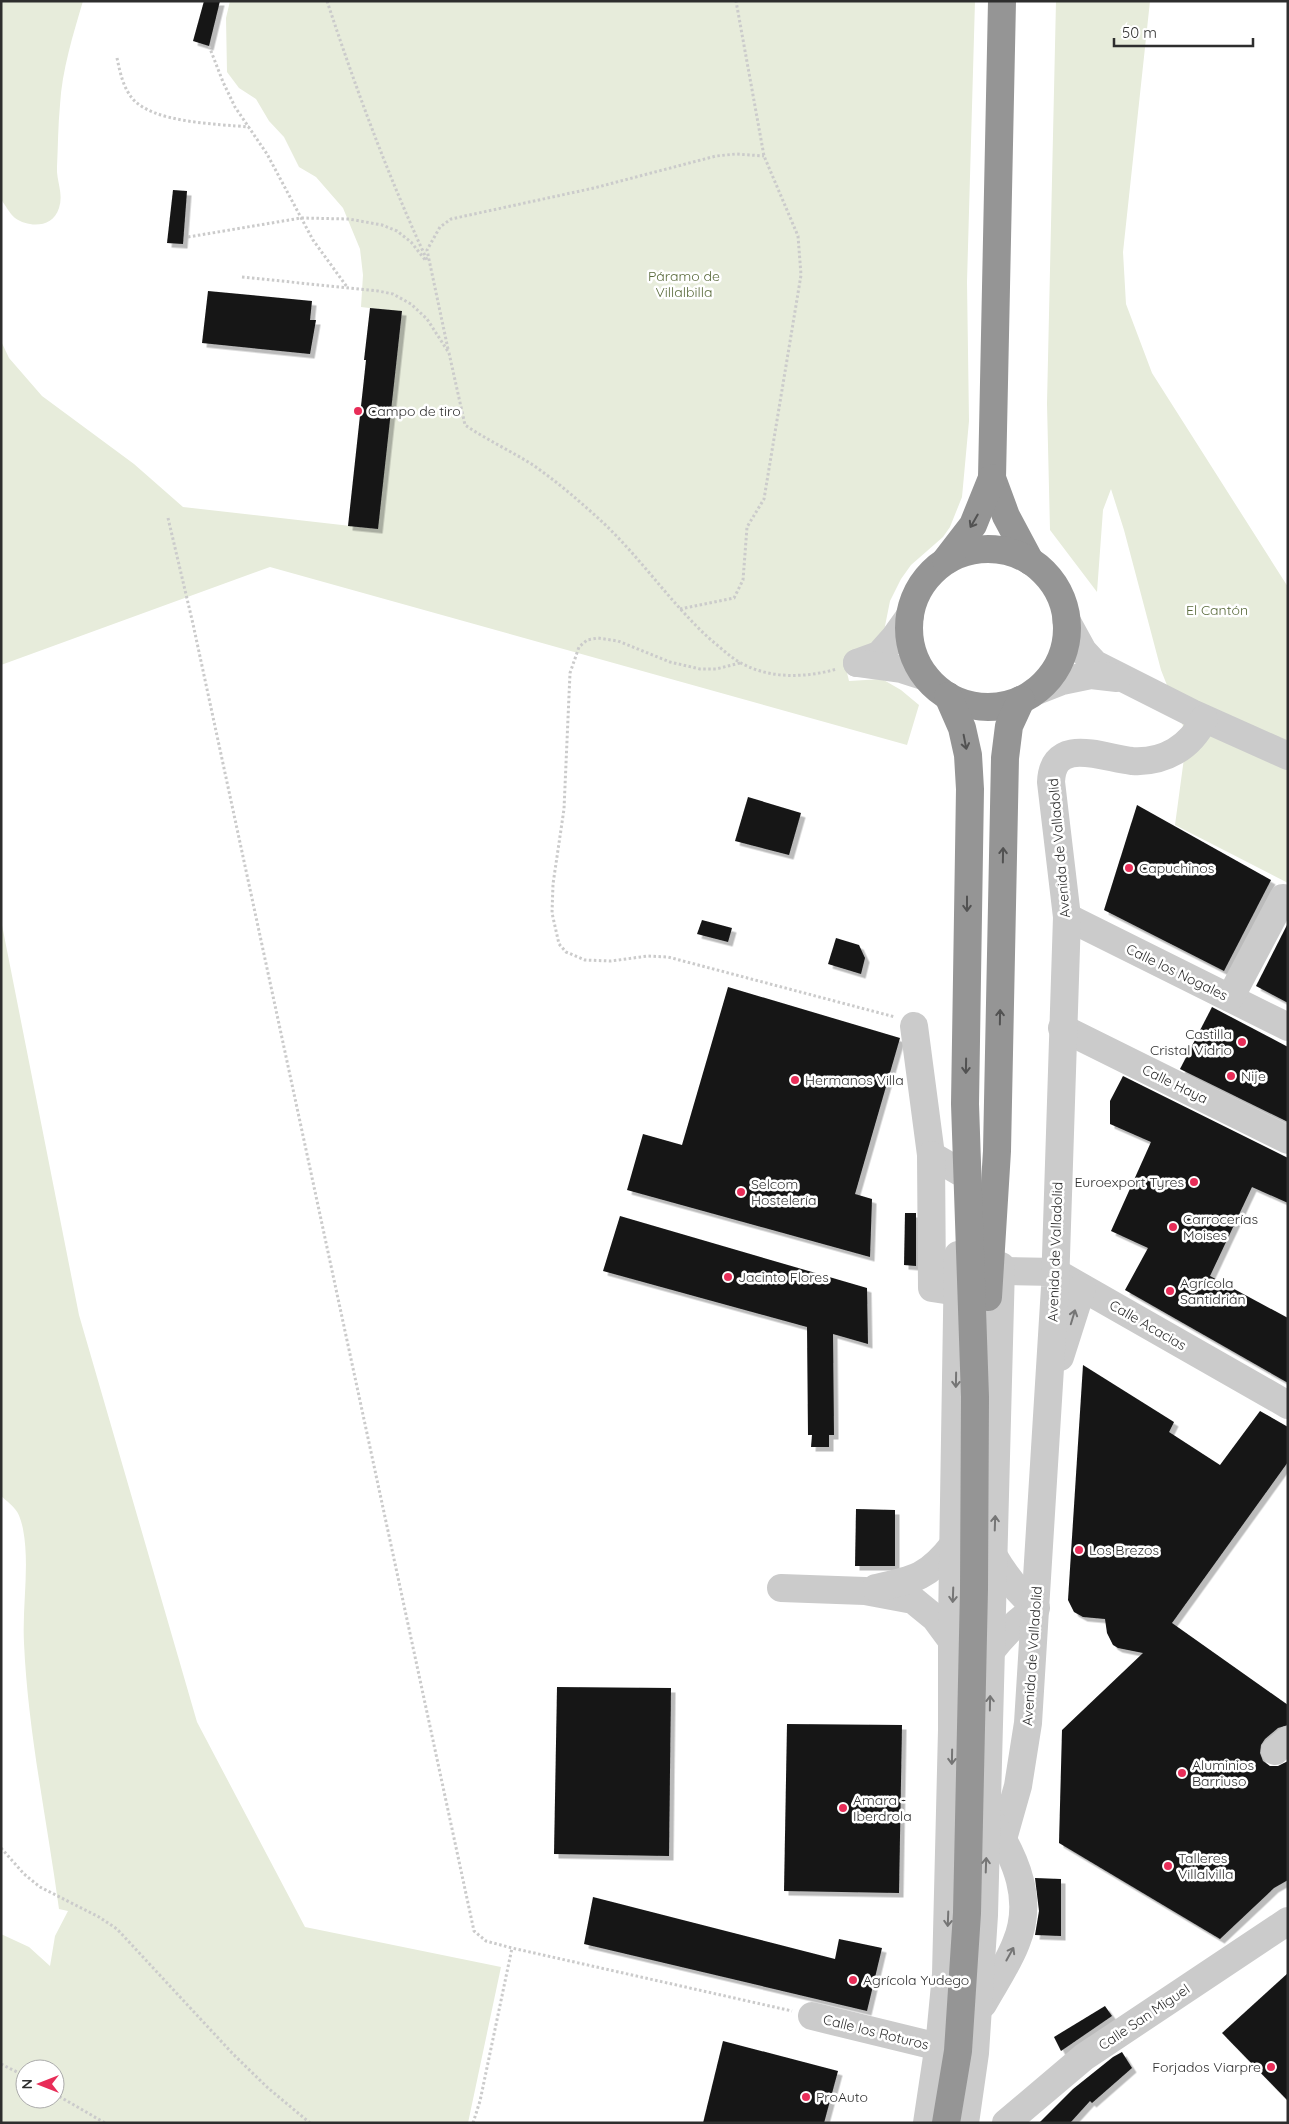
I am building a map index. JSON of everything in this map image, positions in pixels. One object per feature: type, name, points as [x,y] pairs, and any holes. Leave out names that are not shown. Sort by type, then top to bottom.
[{"type":"highway","points":[[1002,1],[992,478],[982,506],[972,525],[946,560],[925,580],[915,596],[910,616],[911,648],[916,661],[926,677],[948,696],[962,703],[983,707],[1001,706],[1027,696]]},
{"type":"highway","points":[[992,478],[1006,516],[1030,561]]},
{"type":"highway","points":[[946,560],[967,551],[994,549],[1010,552],[1030,561],[1043,572],[1056,588],[1066,620],[1066,638],[1060,659],[1052,674],[1027,696],[1009,726],[1005,758],[998,1151],[976,1468]]},
{"type":"highway","points":[[948,696],[962,728],[968,755],[970,789],[965,1104],[971,1236],[976,1468],[967,1913],[958,2051],[959,2120]]},
{"type":"street","points":[[856,663],[879,655],[910,616]]},
{"type":"street","points":[[1066,620],[1083,651],[1095,664],[1184,714],[1288,756]]},
{"type":"street","points":[[856,663],[901,669],[926,677]]},
{"type":"street","points":[[1027,696],[1062,681],[1091,675],[1120,679]]},
{"type":"street","name":"Avenida de Valladolid","points":[[1003,1839],[1018,1786],[1028,1723],[1054,1272],[1067,917],[1058,844],[1052,768],[1058,759],[1067,754],[1099,754],[1134,761],[1167,756],[1189,742],[1197,734],[1184,714]]},
{"type":"street","points":[[1230,998],[1283,898],[1288,900]]},
{"type":"street","name":"Calle los Nogales","points":[[1067,917],[1288,1027]]},
{"type":"street","points":[[914,1026],[931,1155],[932,1288],[958,1292]]},
{"type":"street","name":"Calle Haya","points":[[1062,1028],[1288,1140]]},
{"type":"street","points":[[926,2123],[939,2047],[946,1974],[952,1730],[960,1172],[965,1104]]},
{"type":"street","points":[[998,1112],[1002,1171],[1001,1271],[988,1813],[978,2012],[959,2120],[1007,2122]]},
{"type":"street","points":[[931,1155],[960,1172]]},
{"type":"street","name":"Calle Acacias","points":[[1001,1271],[1054,1272],[1288,1405]]},
{"type":"street","points":[[1048,1397],[1082,1288]]},
{"type":"street","points":[[864,1591],[914,1580],[941,1561],[954,1544]]},
{"type":"street","points":[[991,1651],[1006,1631],[1019,1619],[1036,1608],[1018,1592],[1004,1575],[993,1556]]},
{"type":"street","points":[[781,1588],[864,1591],[913,1600],[935,1618],[952,1641]]},
{"type":"street","points":[[978,2012],[1016,1943],[1022,1922],[1022,1889],[1015,1862],[988,1813]]},
{"type":"street","name":"Calle San Miguel","points":[[1007,2122],[1084,2057],[1288,1921]]},
{"type":"street","name":"Calle los Roturos","points":[[812,2016],[939,2047]]},
{"type":"path","points":[[327,1],[370,125],[405,212],[430,265]]},
{"type":"path","points":[[680,609],[734,598],[743,580],[747,527],[764,499],[769,477],[801,275],[798,236],[764,156],[736,1]]},
{"type":"path","points":[[209,46],[235,107],[267,154],[327,262],[347,288]]},
{"type":"path","points":[[117,58],[120,74],[131,97],[154,114],[187,120],[250,127]]},
{"type":"path","points":[[764,156],[736,154],[716,156],[594,188],[451,219],[440,227],[428,250],[430,265],[464,425],[532,464],[599,519],[690,621],[740,663],[782,676],[826,672],[856,663]]},
{"type":"path","points":[[188,236],[301,218],[349,219],[382,225],[397,231],[411,242],[430,265]]},
{"type":"path","points":[[242,277],[393,294],[412,304],[427,319],[449,353]]},
{"type":"path","points":[[168,518],[198,644],[474,1931],[486,1941],[512,1948],[812,2016]]},
{"type":"path","points":[[740,663],[716,670],[700,669],[670,662],[618,641],[598,638],[587,640],[579,647],[570,673],[564,809],[553,884],[552,913],[559,944],[566,952],[585,960],[611,962],[648,956],[668,957],[903,1019],[914,1026]]},
{"type":"path","points":[[1,1848],[24,1874],[40,1888],[99,1917],[117,1929],[234,2054],[268,2088],[310,2123]]},
{"type":"path","points":[[473,2123],[482,2092],[512,1948]]},
{"type":"path","points":[[1,2064],[15,2071]]},
{"type":"path","points":[[65,2100],[105,2123]]},
{"type":"green space","points":[[1,1],[83,1],[68,53],[61,92],[57,167],[60,203],[56,215],[46,223],[33,225],[15,218],[1,199]]},
{"type":"green space","name":"Páramo de Villalbilla","points":[[230,1],[975,1],[967,282],[969,421],[962,497],[950,527],[943,537],[911,565],[901,579],[890,601],[884,631],[870,646],[844,660],[849,681],[882,679],[901,690],[919,705],[907,745],[270,567],[1,665],[1,341],[9,358],[42,396],[134,464],[183,507],[377,529],[402,312],[361,307],[363,275],[360,249],[343,208],[316,177],[299,167],[284,137],[269,121],[256,99],[239,88],[227,72],[226,18]]},
{"type":"green space","name":"El Cantón","points":[[1056,1],[1150,1],[1123,252],[1126,304],[1152,373],[1288,587],[1288,883],[1175,825],[1187,736],[1161,670],[1124,530],[1111,489],[1103,510],[1097,592],[1050,530],[1047,404]]},
{"type":"green space","points":[[1,920],[79,1315],[197,1722],[305,1927],[501,1967],[468,2123],[1,2123],[1,1934],[29,1947],[50,1966],[55,1936],[68,1911],[59,1909],[38,1776],[29,1710],[24,1643],[25,1543],[20,1518],[10,1504],[1,1496]]},
{"type":"building","points":[[204,1],[220,1],[209,46],[193,41]]},
{"type":"building","points":[[173,190],[187,191],[183,244],[167,243]]},
{"type":"building","points":[[208,291],[312,301],[310,320],[316,320],[310,354],[202,343]]},
{"type":"building","points":[[370,308],[402,311],[378,529],[348,526]]},
{"type":"building","points":[[748,797],[801,813],[789,855],[735,841]]},
{"type":"building","points":[[1137,805],[1271,880],[1224,971],[1104,910]]},
{"type":"building","points":[[702,920],[732,928],[728,942],[697,934]]},
{"type":"building","points":[[1288,923],[1288,1003],[1256,986]]},
{"type":"building","points":[[836,938],[859,945],[865,958],[861,974],[828,964]]},
{"type":"building","points":[[728,987],[900,1038],[855,1194],[872,1199],[870,1257],[627,1190],[643,1134],[682,1145]]},
{"type":"building","points":[[1212,1007],[1288,1047],[1288,1122],[1180,1069]]},
{"type":"building","points":[[1123,1076],[1288,1158],[1288,1203],[1252,1187],[1210,1276],[1288,1318],[1288,1383],[1125,1290],[1148,1248],[1111,1231],[1151,1142],[1110,1124],[1110,1101]]},
{"type":"building","points":[[905,1213],[916,1213],[916,1266],[904,1265]]},
{"type":"building","name":"Jacinto Flores","points":[[620,1216],[867,1288],[868,1344],[833,1334],[834,1435],[829,1435],[829,1447],[811,1447],[812,1435],[808,1435],[807,1327],[603,1271]]},
{"type":"building","points":[[1083,1365],[1174,1422],[1169,1432],[1220,1465],[1260,1411],[1288,1427],[1288,1462],[1172,1623],[1288,1705],[1288,1725],[1278,1728],[1265,1739],[1261,1745],[1260,1753],[1263,1761],[1270,1766],[1278,1766],[1288,1761],[1288,1880],[1274,1888],[1220,1939],[1059,1843],[1062,1730],[1143,1653],[1118,1648],[1113,1645],[1107,1633],[1105,1619],[1083,1617],[1074,1612],[1068,1600]]},
{"type":"building","points":[[856,1509],[895,1510],[895,1566],[855,1566]]},
{"type":"building","points":[[557,1687],[671,1688],[669,1856],[554,1854]]},
{"type":"building","name":"Amara - Iberdrola","points":[[787,1724],[902,1725],[899,1893],[784,1891]]},
{"type":"building","points":[[1035,1878],[1061,1879],[1061,1936],[1035,1935],[1039,1911]]},
{"type":"building","points":[[593,1897],[835,1959],[839,1939],[882,1948],[867,2011],[584,1944]]},
{"type":"building","name":"Forjados Viarpre","points":[[1288,1973],[1288,2101],[1222,2033]]},
{"type":"building","points":[[1105,2006],[1112,2016],[1061,2051],[1054,2037]]},
{"type":"building","points":[[723,2041],[838,2071],[824,2123],[703,2123]]},
{"type":"building","points":[[1122,2052],[1132,2068],[1092,2103],[1090,2101],[1070,2123],[1039,2123],[1073,2089]]},
{"type":"place","name":"Campo de tiro","points":[[358,411]]},
{"type":"place","name":"Capuchinos","points":[[1129,868]]},
{"type":"place","name":"Castilla Cristal Vidrio","points":[[1242,1042]]},
{"type":"place","name":"Nije","points":[[1231,1076]]},
{"type":"place","name":"Hermanos Villa","points":[[795,1080]]},
{"type":"place","name":"Euroexport Tyres","points":[[1194,1182]]},
{"type":"place","name":"Selcom Hostelería","points":[[741,1192]]},
{"type":"place","name":"Carrocerías Moises","points":[[1173,1227]]},
{"type":"place","name":"Jacinto Flores","points":[[728,1277]]},
{"type":"place","name":"Agrícola Santidrián","points":[[1170,1291]]},
{"type":"place","name":"Los Brezos","points":[[1079,1550]]},
{"type":"place","name":"Aluminios Barriuso","points":[[1182,1773]]},
{"type":"place","name":"Amara - Iberdrola","points":[[843,1808]]},
{"type":"place","name":"Talleres Villalvilla","points":[[1168,1866]]},
{"type":"place","name":"Agrícola Yudego","points":[[853,1980]]},
{"type":"place","name":"Forjados Viarpre","points":[[1271,2067]]},
{"type":"place","name":"ProAuto","points":[[806,2097]]}]
